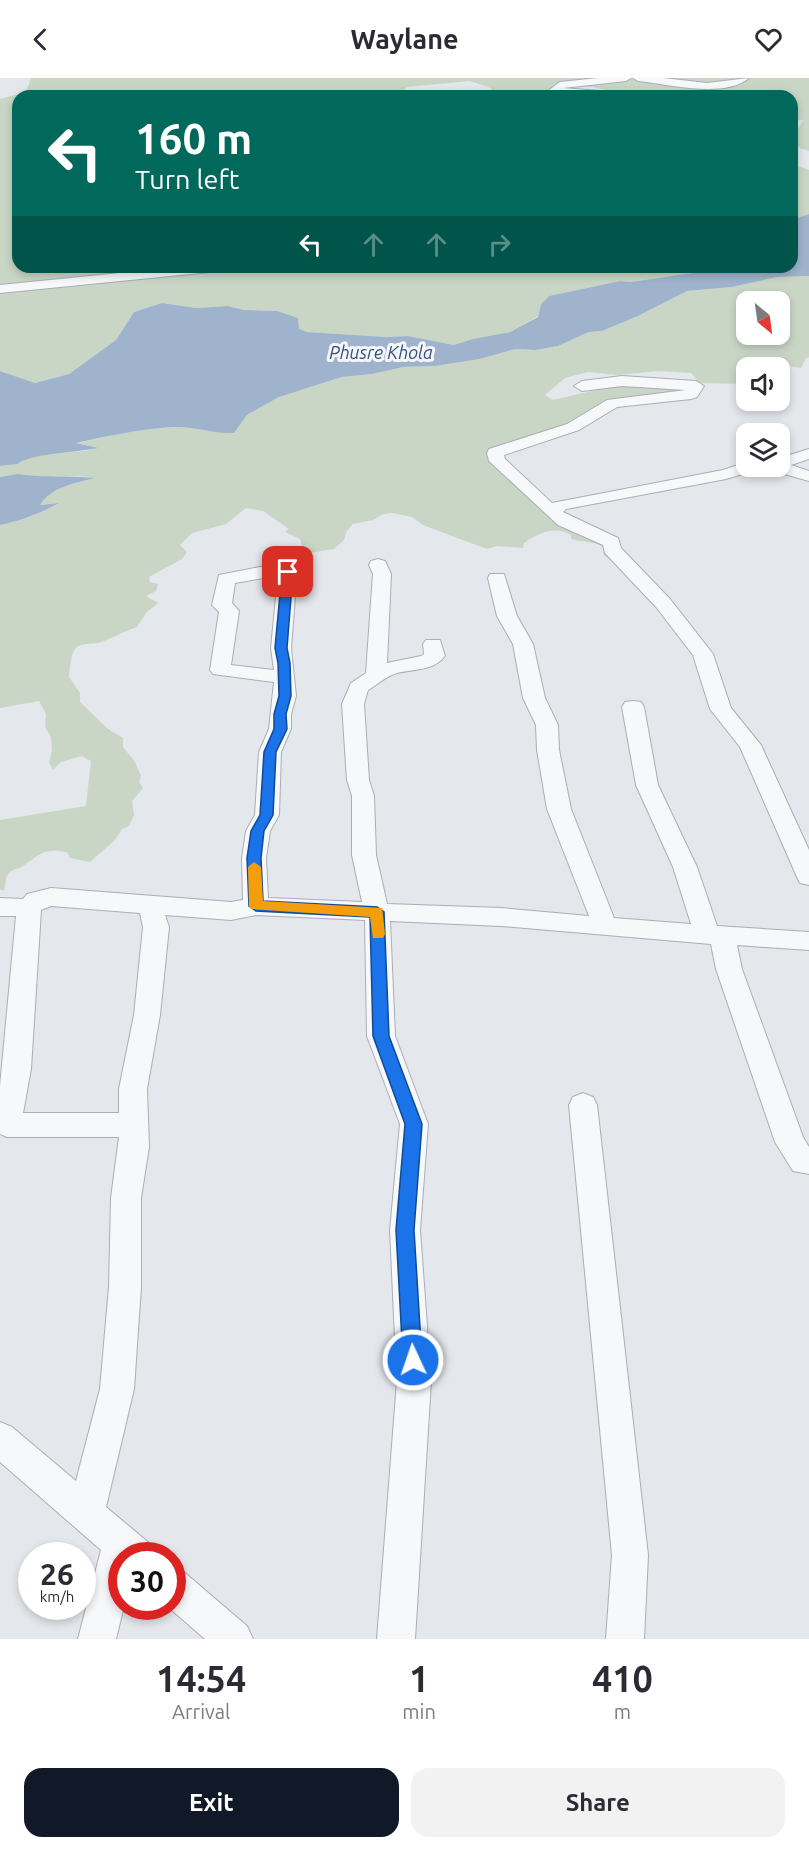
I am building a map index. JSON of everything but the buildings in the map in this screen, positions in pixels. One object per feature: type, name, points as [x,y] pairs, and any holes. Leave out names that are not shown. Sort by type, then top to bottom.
[{"type":"street","points":[[554,90],[560,85],[626,78]]},
{"type":"street","points":[[638,78],[702,86],[733,84],[744,78]]},
{"type":"street","points":[[0,289],[160,273]]},
{"type":"street","points":[[582,386],[622,381],[696,386],[691,394],[613,403],[573,427],[495,453],[497,460],[564,521],[612,542],[612,549],[663,603],[703,654],[721,709],[750,745],[809,877]]},
{"type":"street","points":[[790,460],[809,453]]},
{"type":"street","points":[[790,470],[809,476]]},
{"type":"street","points":[[552,512],[560,505],[736,471]]},
{"type":"street","points":[[376,676],[382,574],[378,565]]},
{"type":"street","points":[[256,906],[254,858],[258,831],[267,815],[270,752],[280,729],[280,714],[285,696],[281,648],[288,572],[275,570],[226,579],[222,605],[229,611],[220,670],[240,674],[256,672],[283,678]]},
{"type":"street","points":[[497,578],[507,616],[524,644],[534,698],[547,725],[548,750],[559,809],[604,926]]},
{"type":"street","points":[[396,1639],[414,1381],[405,1230],[414,1124],[381,1036],[377,912],[364,855],[363,796],[358,780],[353,704],[358,687],[385,668],[428,662],[435,656],[433,644]]},
{"type":"street","points":[[633,707],[647,785],[729,969],[790,1142],[807,1168]]},
{"type":"street","points":[[133,1125],[7,1125],[17,1069],[29,908],[36,900],[51,897],[150,905],[180,905],[231,911],[256,906],[501,917],[809,941]]},
{"type":"street","points":[[87,1515],[104,1434],[117,1389],[125,1287],[126,1198],[134,1147],[133,1089],[147,1016],[156,927],[150,905]]},
{"type":"street","points":[[0,907],[29,908]]},
{"type":"street","points":[[583,1105],[630,1555],[625,1639]]},
{"type":"street","points":[[0,1439],[120,1542]]},
{"type":"street","points":[[186,1598],[234,1639]]},
{"type":"street","points":[[97,1639],[108,1607]]},
{"type":"green space","points":[[31,78],[809,78],[809,151],[798,146],[798,130],[803,120],[798,120],[798,90],[606,90],[570,85],[570,90],[492,90],[470,81],[407,87],[404,90],[27,90]]},
{"type":"green space","points":[[12,96],[12,273],[692,273],[631,282],[620,281],[549,296],[541,304],[538,316],[510,332],[454,345],[408,336],[387,337],[307,332],[299,330],[277,311],[244,310],[228,306],[196,308],[162,303],[134,312],[116,340],[69,374],[35,383],[0,371],[0,99]]},
{"type":"green space","points":[[798,166],[809,170],[809,214],[798,218]]},
{"type":"green space","points":[[809,276],[809,357],[806,358],[801,368],[790,366],[790,357],[736,357],[736,384],[699,383],[691,373],[658,371],[617,375],[588,372],[565,378],[545,395],[553,400],[622,384],[688,388],[682,393],[612,402],[566,429],[510,447],[489,451],[516,485],[544,512],[603,543],[610,549],[616,564],[604,555],[603,551],[607,549],[593,543],[571,539],[571,535],[565,532],[552,531],[541,534],[524,543],[523,548],[497,546],[487,549],[423,525],[412,517],[392,513],[353,524],[346,532],[344,540],[334,549],[310,553],[302,546],[300,539],[285,532],[289,529],[263,511],[246,508],[226,524],[192,533],[180,545],[187,552],[182,559],[149,577],[150,582],[158,584],[156,591],[146,596],[158,603],[146,613],[137,627],[102,642],[79,646],[73,652],[71,659],[69,677],[80,693],[80,702],[108,729],[123,738],[123,747],[135,762],[141,776],[139,782],[143,788],[132,801],[134,815],[129,826],[122,829],[115,840],[90,862],[70,858],[67,852],[48,851],[10,872],[6,877],[4,890],[0,890],[0,820],[86,806],[91,761],[82,756],[61,762],[53,770],[49,762],[52,751],[51,737],[45,727],[46,714],[39,701],[0,708],[0,525],[44,511],[57,503],[39,505],[51,494],[64,487],[93,478],[0,477],[0,466],[18,464],[23,460],[42,455],[96,449],[74,444],[149,429],[182,427],[234,433],[247,415],[279,397],[342,377],[372,374],[403,367],[435,366],[480,359],[515,349],[536,350],[558,346],[589,332],[602,331],[638,316],[687,291],[732,287],[777,277]]},
{"type":"water","name":"Phusre Khola","points":[[809,214],[809,276],[777,277],[732,287],[687,291],[638,316],[602,331],[589,332],[558,346],[536,350],[515,349],[480,359],[435,366],[403,367],[372,374],[342,377],[279,397],[247,415],[234,433],[181,427],[149,429],[76,443],[98,448],[32,458],[18,464],[0,466],[0,371],[35,383],[69,374],[116,340],[134,312],[162,303],[196,308],[228,306],[244,310],[277,311],[298,318],[299,329],[307,332],[387,337],[408,336],[454,345],[510,332],[538,317],[541,304],[549,296],[620,281],[631,282],[692,273],[798,273],[798,218]]},
{"type":"water","points":[[18,474],[95,478],[57,490],[40,505],[59,503],[52,507],[23,519],[0,525],[0,477]]},
{"type":"slow traffic","points":[[254,867],[256,906],[377,912],[378,934]]},
{"type":"route","points":[[288,572],[281,648],[285,696],[280,714],[280,729],[270,752],[267,815],[258,831],[254,858],[256,906],[377,912],[381,1036],[414,1124],[405,1230],[413,1360]]}]
